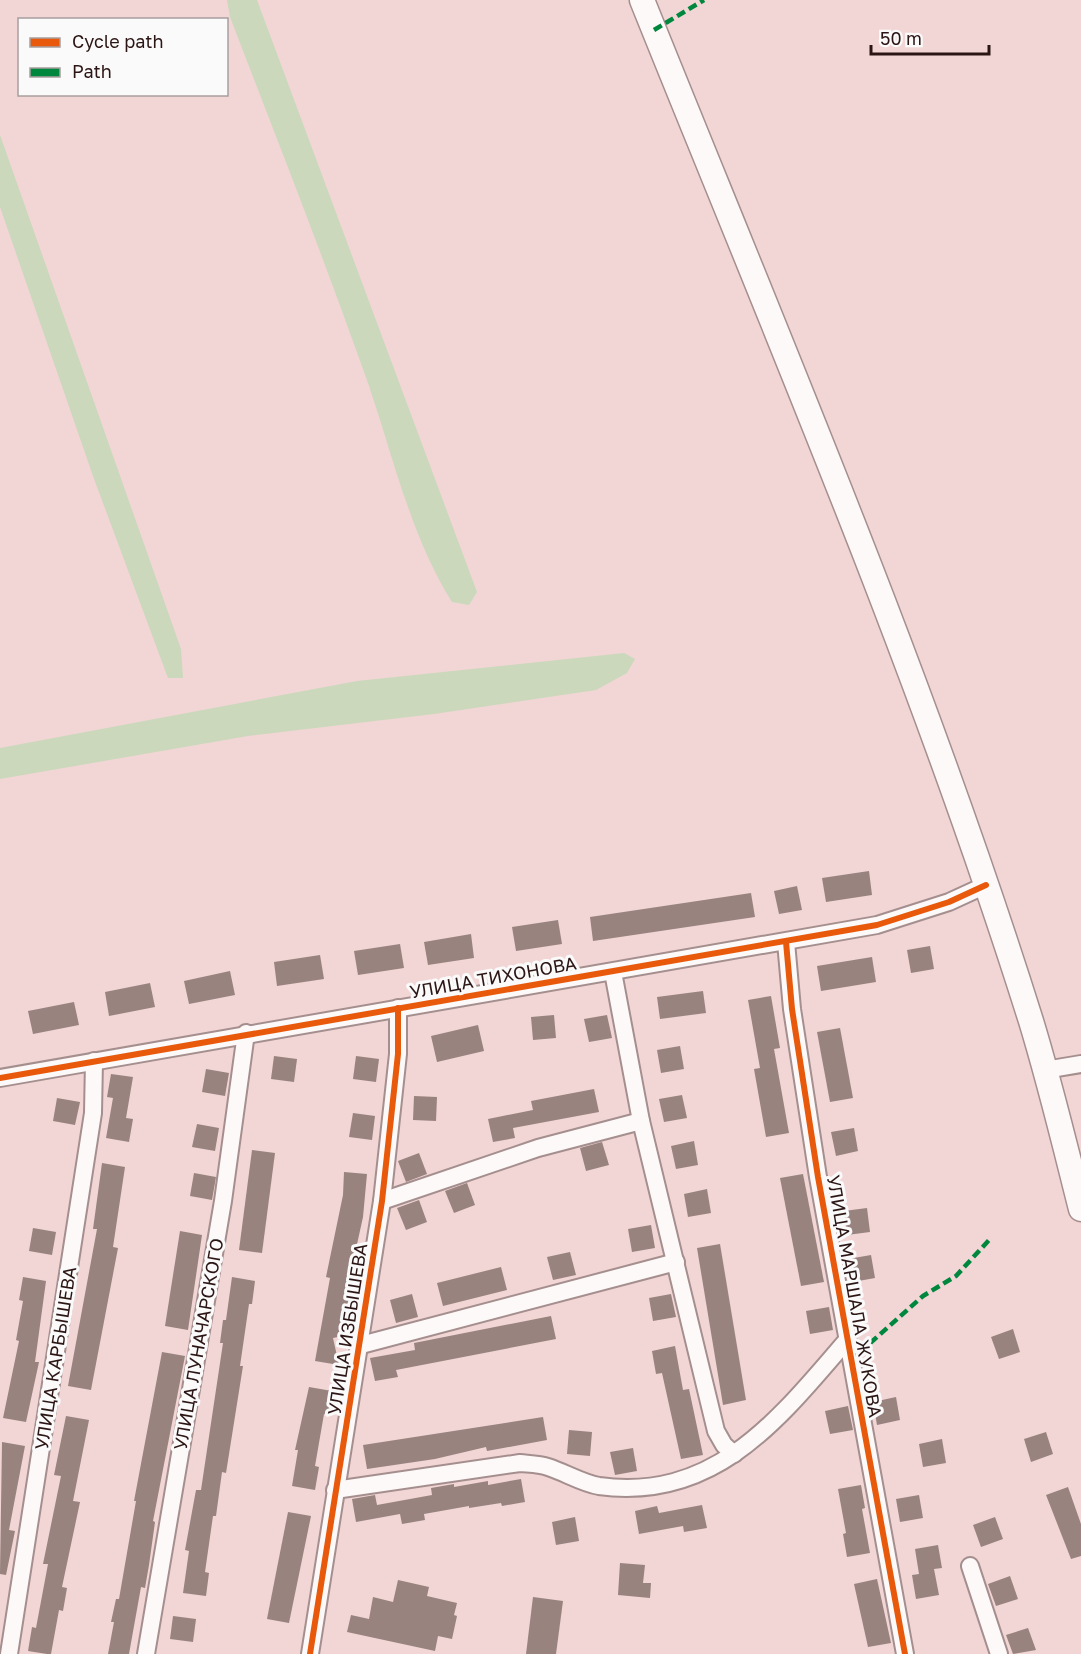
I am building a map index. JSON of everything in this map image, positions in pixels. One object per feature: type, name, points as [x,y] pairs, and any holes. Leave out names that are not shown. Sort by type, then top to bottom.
[{"type":"main road","points":[[642,0],[869,566],[986,885],[1045,1070],[1081,1209]]},
{"type":"street","name":"УЛИЦА ТИХОНОВА","points":[[0,1078],[246,1033],[786,942],[908,917],[986,885]]},
{"type":"street","name":"УЛИЦА МАРШАЛА ЖУКОВА","points":[[786,942],[792,1009],[847,1340],[905,1654]]},
{"type":"street","points":[[335,1490],[520,1463],[544,1465],[596,1485],[636,1489],[666,1485],[695,1477],[734,1454],[724,1445],[716,1431],[640,1121],[613,972]]},
{"type":"street","name":"УЛИЦА ИЗБЫШЕВА","points":[[310,1654],[382,1202],[398,1054],[398,1008]]},
{"type":"street","name":"УЛИЦА ЛУНАЧАРСКОГО","points":[[146,1654],[223,1201],[246,1033]]},
{"type":"street","name":"УЛИЦА КАРБЫШЕВА","points":[[9,1654],[93,1113],[94,1061]]},
{"type":"street","points":[[1045,1070],[1081,1064]]},
{"type":"street","points":[[382,1202],[538,1148],[640,1121]]},
{"type":"street","name":"УЛИЦА ИЗБЫШЕВА","points":[[361,1345],[676,1262]]},
{"type":"street","name":"УЛИЦА МАРШАЛА ЖУКОВА","points":[[734,1454],[779,1416],[847,1340]]},
{"type":"street","points":[[970,1566],[999,1654]]},
{"type":"green space","points":[[227,0],[257,0],[477,592],[469,605],[452,602],[423,547],[401,488],[363,369],[230,17]]},
{"type":"green space","points":[[0,135],[181,649],[183,678],[168,678],[93,476],[0,207]]},
{"type":"green space","points":[[624,653],[635,659],[627,673],[596,690],[434,714],[248,736],[0,779],[0,748],[357,681]]},
{"type":"building","points":[[869,871],[872,895],[826,902],[822,878]]},
{"type":"building","points":[[797,886],[802,910],[779,914],[774,891]]},
{"type":"building","points":[[751,893],[755,917],[593,941],[590,917]]},
{"type":"building","points":[[558,920],[562,944],[516,951],[512,927]]},
{"type":"building","points":[[471,934],[474,958],[428,965],[424,942]]},
{"type":"building","points":[[400,944],[404,968],[358,975],[354,951]]},
{"type":"building","points":[[930,946],[934,969],[911,973],[907,950]]},
{"type":"building","points":[[320,955],[324,979],[277,986],[274,962]]},
{"type":"building","points":[[872,957],[876,982],[821,991],[817,966]]},
{"type":"building","points":[[230,971],[235,995],[189,1004],[184,981]]},
{"type":"building","points":[[150,983],[155,1007],[109,1016],[105,992]]},
{"type":"building","points":[[703,991],[706,1013],[660,1019],[657,997]]},
{"type":"building","points":[[771,996],[780,1048],[774,1049],[789,1133],[766,1137],[754,1069],[760,1068],[748,1000]]},
{"type":"building","points":[[74,1002],[79,1025],[33,1034],[28,1011]]},
{"type":"building","points":[[554,1015],[556,1038],[533,1040],[531,1017]]},
{"type":"building","points":[[607,1015],[612,1038],[589,1042],[584,1019]]},
{"type":"building","points":[[478,1025],[484,1051],[437,1062],[431,1036]]},
{"type":"building","points":[[840,1028],[853,1098],[830,1102],[817,1032]]},
{"type":"building","points":[[680,1046],[684,1069],[661,1073],[657,1050]]},
{"type":"building","points":[[274,1056],[297,1059],[294,1082],[271,1079]]},
{"type":"building","points":[[356,1056],[379,1059],[376,1082],[353,1079]]},
{"type":"building","points":[[206,1069],[229,1073],[225,1096],[202,1092]]},
{"type":"building","points":[[111,1074],[133,1077],[126,1118],[133,1119],[129,1142],[106,1138],[113,1098],[107,1097]]},
{"type":"building","points":[[594,1089],[599,1112],[513,1128],[515,1138],[493,1142],[488,1119],[533,1110],[531,1101]]},
{"type":"building","points":[[682,1095],[687,1118],[664,1122],[659,1099]]},
{"type":"building","points":[[414,1096],[437,1097],[436,1121],[413,1120]]},
{"type":"building","points":[[57,1098],[80,1102],[75,1125],[53,1121]]},
{"type":"building","points":[[353,1113],[375,1116],[372,1140],[349,1137]]},
{"type":"building","points":[[197,1124],[219,1128],[215,1151],[192,1147]]},
{"type":"building","points":[[854,1128],[858,1151],[836,1156],[831,1132]]},
{"type":"building","points":[[694,1141],[698,1165],[676,1169],[671,1146]]},
{"type":"building","points":[[602,1142],[609,1165],[586,1171],[580,1148]]},
{"type":"building","points":[[252,1150],[275,1153],[262,1253],[239,1250]]},
{"type":"building","points":[[419,1153],[427,1174],[406,1182],[398,1161]]},
{"type":"building","points":[[102,1163],[125,1167],[113,1247],[118,1248],[91,1390],[68,1386],[97,1229],[93,1229]]},
{"type":"building","points":[[344,1172],[367,1174],[363,1217],[345,1299],[349,1300],[343,1336],[333,1338],[339,1365],[315,1361],[330,1278],[326,1277],[343,1195]]},
{"type":"building","points":[[194,1173],[216,1177],[212,1200],[190,1196]]},
{"type":"building","points":[[803,1174],[824,1282],[801,1286],[780,1178]]},
{"type":"building","points":[[467,1183],[475,1205],[454,1213],[445,1191]]},
{"type":"building","points":[[707,1189],[711,1213],[688,1217],[684,1194]]},
{"type":"building","points":[[419,1200],[427,1222],[406,1230],[397,1208]]},
{"type":"building","points":[[867,1208],[870,1232],[847,1235],[844,1211]]},
{"type":"building","points":[[651,1225],[655,1248],[632,1252],[628,1229]]},
{"type":"building","points":[[33,1228],[56,1232],[52,1255],[29,1251]]},
{"type":"building","points":[[180,1231],[202,1235],[188,1330],[165,1326]]},
{"type":"building","points":[[720,1244],[746,1400],[723,1405],[697,1248]]},
{"type":"building","points":[[570,1252],[576,1275],[553,1280],[547,1257]]},
{"type":"building","points":[[871,1255],[875,1278],[853,1282],[848,1259]]},
{"type":"building","points":[[501,1267],[507,1290],[443,1306],[437,1283]]},
{"type":"building","points":[[23,1277],[46,1281],[35,1362],[39,1362],[26,1422],[3,1418],[19,1341],[16,1340],[23,1301],[19,1300]]},
{"type":"building","points":[[232,1277],[255,1281],[252,1304],[249,1304],[240,1366],[243,1366],[226,1473],[222,1472],[216,1516],[213,1516],[205,1572],[209,1573],[206,1596],[183,1593],[189,1551],[185,1550],[196,1490],[201,1490],[223,1343],[220,1343],[223,1320],[226,1320]]},
{"type":"building","points":[[412,1294],[418,1317],[396,1323],[390,1300]]},
{"type":"building","points":[[671,1294],[676,1317],[653,1321],[649,1298]]},
{"type":"building","points":[[829,1307],[833,1330],[810,1334],[806,1311]]},
{"type":"building","points":[[551,1316],[556,1339],[396,1370],[398,1377],[375,1381],[370,1358],[415,1350],[414,1343]]},
{"type":"building","points":[[1013,1329],[1020,1352],[999,1359],[991,1337]]},
{"type":"building","points":[[675,1346],[683,1390],[689,1389],[703,1455],[681,1459],[662,1373],[656,1374],[652,1351]]},
{"type":"building","points":[[162,1352],[185,1356],[153,1521],[155,1522],[145,1588],[141,1587],[129,1654],[108,1654],[114,1622],[111,1622],[116,1599],[119,1599],[136,1501],[134,1501]]},
{"type":"building","points":[[309,1387],[332,1391],[328,1415],[324,1414],[315,1466],[319,1467],[315,1490],[292,1486],[298,1450],[295,1450]]},
{"type":"building","points":[[896,1397],[900,1420],[877,1425],[873,1402]]},
{"type":"building","points":[[848,1406],[853,1430],[830,1434],[825,1411]]},
{"type":"building","points":[[66,1416],[89,1420],[73,1501],[80,1502],[62,1587],[67,1588],[63,1611],[59,1610],[51,1654],[47,1654],[28,1651],[32,1627],[36,1628],[48,1564],[43,1564],[61,1476],[54,1475]]},
{"type":"building","points":[[543,1417],[547,1440],[487,1451],[486,1447],[435,1459],[367,1469],[363,1445]]},
{"type":"building","points":[[569,1430],[592,1432],[590,1456],[567,1454]]},
{"type":"building","points":[[1046,1432],[1053,1454],[1031,1462],[1024,1439]]},
{"type":"building","points":[[942,1439],[946,1463],[923,1467],[919,1444]]},
{"type":"building","points":[[2,1442],[25,1446],[9,1530],[15,1531],[6,1575],[0,1574]]},
{"type":"building","points":[[633,1448],[637,1471],[615,1475],[610,1452]]},
{"type":"building","points":[[521,1479],[525,1502],[502,1506],[501,1503],[469,1508],[469,1506],[424,1514],[425,1520],[402,1524],[400,1514],[356,1522],[352,1499],[375,1495],[377,1505],[432,1495],[431,1488],[454,1484],[454,1487],[488,1481],[488,1485]]},
{"type":"building","points":[[861,1485],[865,1508],[862,1509],[870,1553],[847,1557],[843,1534],[846,1533],[838,1489]]},
{"type":"building","points":[[1068,1487],[1081,1524],[1081,1556],[1071,1559],[1046,1495]]},
{"type":"building","points":[[919,1495],[923,1518],[900,1522],[896,1499]]},
{"type":"building","points":[[702,1505],[707,1528],[684,1532],[683,1526],[639,1534],[635,1511],[657,1506],[659,1513]]},
{"type":"building","points":[[288,1512],[311,1516],[289,1623],[267,1619]]},
{"type":"building","points":[[575,1517],[579,1541],[556,1545],[552,1522]]},
{"type":"building","points":[[995,1517],[1003,1539],[981,1547],[973,1525]]},
{"type":"building","points":[[938,1545],[942,1568],[934,1569],[939,1595],[916,1599],[912,1575],[919,1574],[915,1549]]},
{"type":"building","points":[[620,1563],[645,1565],[643,1583],[651,1583],[650,1598],[618,1595]]},
{"type":"building","points":[[1010,1576],[1018,1599],[996,1606],[988,1584]]},
{"type":"building","points":[[877,1579],[891,1643],[868,1647],[854,1584]]},
{"type":"building","points":[[398,1580],[429,1587],[427,1596],[457,1603],[452,1639],[438,1636],[435,1651],[347,1632],[351,1615],[369,1619],[373,1597],[393,1602]]},
{"type":"building","points":[[533,1597],[563,1601],[556,1654],[526,1654]]},
{"type":"building","points":[[173,1616],[196,1619],[193,1642],[170,1639]]},
{"type":"building","points":[[1028,1628],[1036,1650],[1013,1654],[1006,1635]]},
{"type":"marked path","points":[[654,30],[704,0]]},
{"type":"marked path","points":[[850,1361],[923,1296],[956,1276],[990,1239]]},
{"type":"cycle path","points":[[0,1078],[877,925],[949,902],[986,885]]},
{"type":"cycle path","points":[[786,942],[792,1009],[818,1177],[905,1654]]},
{"type":"cycle path","points":[[310,1654],[382,1201],[398,1054],[398,1008]]}]
